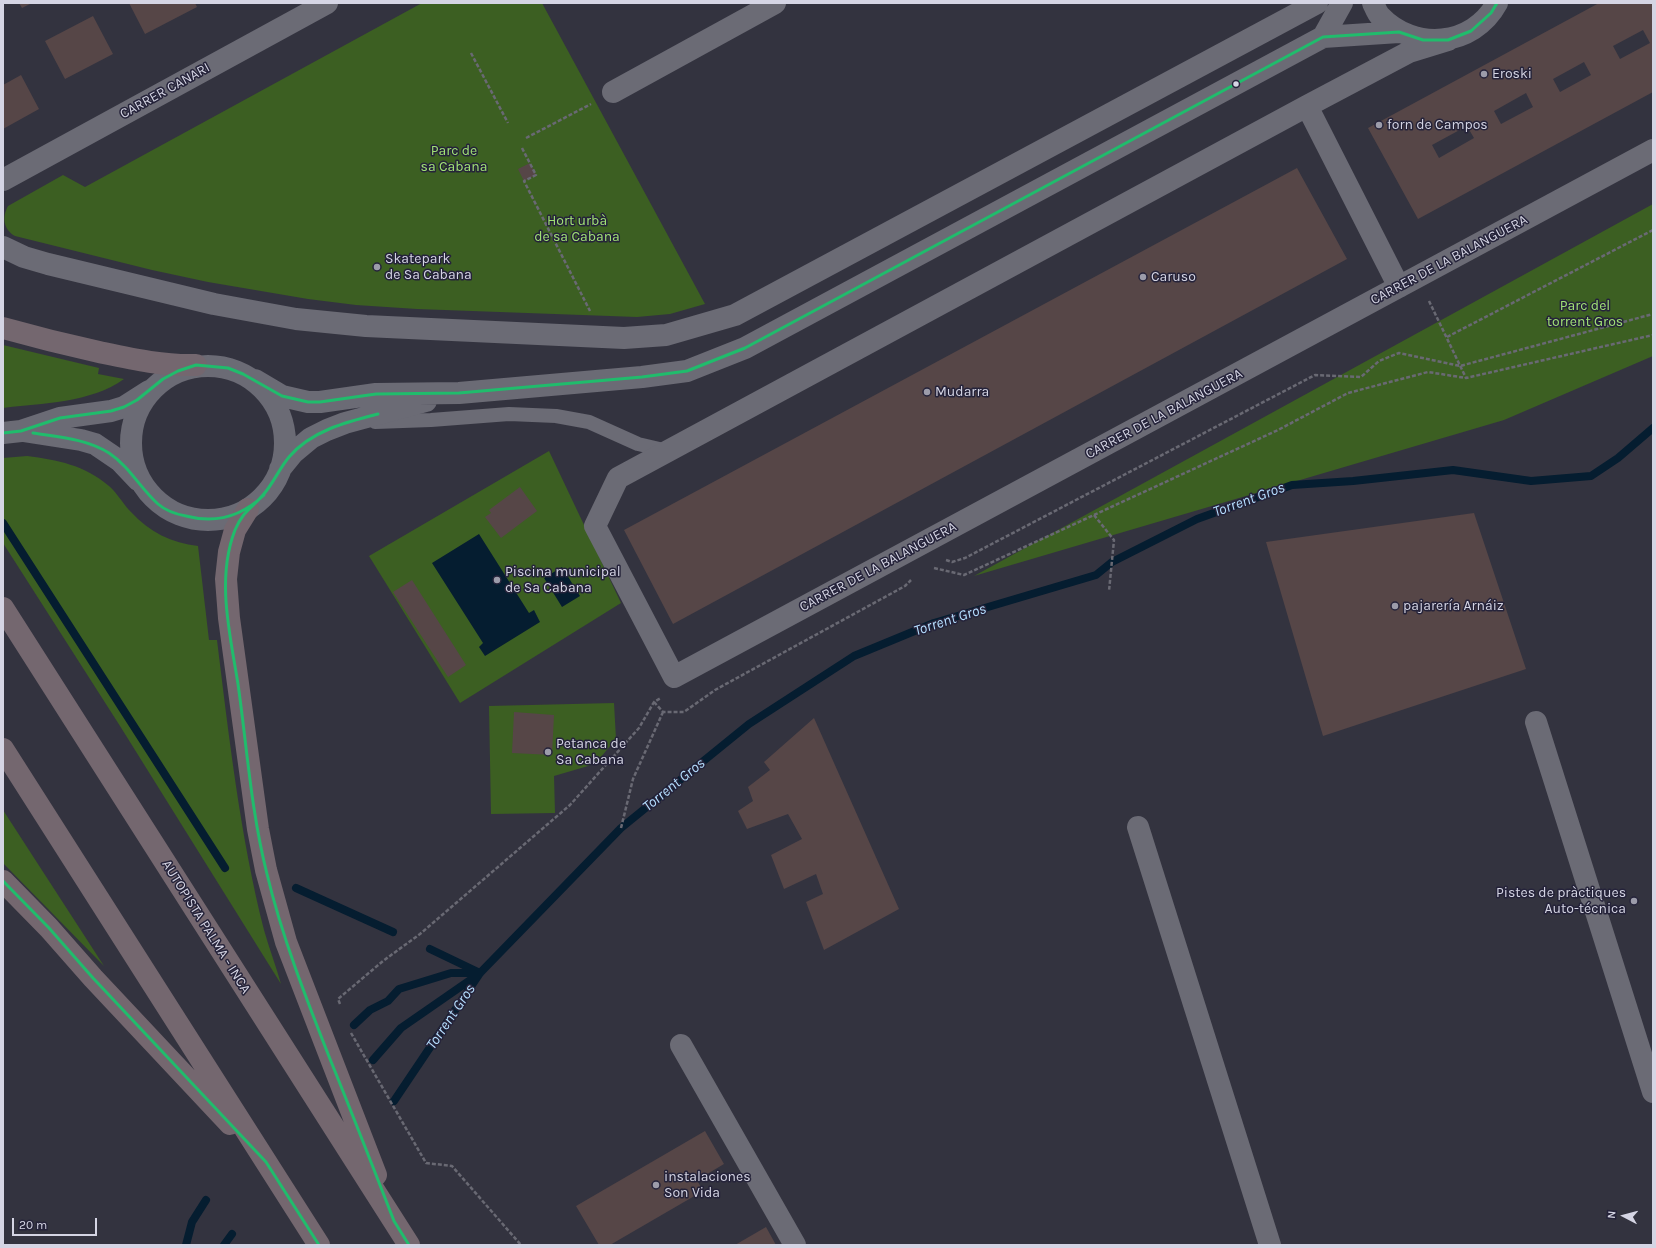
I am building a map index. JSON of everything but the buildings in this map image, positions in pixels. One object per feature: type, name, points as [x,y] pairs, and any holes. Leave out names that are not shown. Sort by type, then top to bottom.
[{"type":"highway","points":[[3,328],[45,340],[155,364],[175,366],[196,365]]},
{"type":"highway","points":[[248,509],[235,530],[229,552],[226,585],[250,780],[266,870],[286,942],[297,974],[394,1221]]},
{"type":"highway","name":"AUTOPISTA PALMA - INCA","points":[[3,608],[409,1245]]},
{"type":"highway","points":[[3,749],[319,1245]]},
{"type":"highway","points":[[3,881],[49,928],[93,978],[266,1162]]},
{"type":"street","name":"CARRER CANARI","points":[[3,180],[327,3]]},
{"type":"street","points":[[613,92],[775,3]]},
{"type":"street","points":[[3,247],[24,257],[55,266],[214,304],[296,319],[366,326],[604,338],[648,338],[666,335],[735,315],[1317,3]]},
{"type":"street","points":[[1323,37],[1342,3]]},
{"type":"street","points":[[1373,3],[1380,16],[1399,32],[1423,40],[1448,40]]},
{"type":"street","points":[[668,451],[1307,106],[1410,52],[1471,31],[1498,6]]},
{"type":"street","points":[[12,432],[60,418],[111,411],[124,407],[151,390],[163,379],[178,371],[196,365],[228,368],[255,380],[282,396],[308,402],[320,402],[376,394],[459,392],[687,371],[745,348],[1323,37],[1399,32]]},
{"type":"street","points":[[1307,106],[1399,287]]},
{"type":"street","name":"CARRER DE LA BALANGUERA","points":[[668,451],[618,478],[595,526],[674,677],[1653,150]]},
{"type":"street","points":[[12,432],[81,440],[95,444],[120,461],[141,484],[150,497],[160,506],[173,514],[190,518],[220,520],[234,516],[248,509],[265,494],[276,474],[282,457],[285,444],[284,427],[279,411],[270,394],[255,380]]},
{"type":"street","points":[[141,484],[135,471],[132,457],[133,429],[137,414],[151,390]]},
{"type":"street","points":[[276,474],[293,453],[311,438],[327,430],[345,423],[459,392]]},
{"type":"street","points":[[1536,722],[1653,1092]]},
{"type":"street","points":[[1138,827],[1270,1245]]},
{"type":"street","points":[[681,1045],[795,1245]]},
{"type":"lane","points":[[345,423],[431,420],[509,414],[556,416],[588,422],[638,444],[668,451]]},
{"type":"path","points":[[471,53],[508,124]]},
{"type":"path","points":[[526,138],[613,92]]},
{"type":"path","points":[[522,148],[536,175],[524,181],[604,338]]},
{"type":"path","points":[[1447,337],[1653,230]]},
{"type":"path","points":[[1434,298],[1428,301],[1466,378]]},
{"type":"path","points":[[940,558],[952,562],[965,558],[1315,375],[1361,377],[1379,361],[1399,353],[1460,366],[1653,314]]},
{"type":"path","points":[[934,568],[964,576],[1278,430],[1348,393],[1428,372],[1466,378],[1653,335]]},
{"type":"path","points":[[1094,515],[1114,540],[1109,591]]},
{"type":"path","points":[[654,702],[663,712],[684,712],[715,690],[905,586],[916,576]]},
{"type":"path","points":[[340,1006],[338,999],[383,961],[420,934],[570,805],[639,728],[654,702],[661,698]]},
{"type":"path","points":[[621,828],[633,779],[663,712]]},
{"type":"path","points":[[348,1027],[426,1163],[452,1166],[521,1245]]},
{"type":"green space","name":"Parc de sa Cabana","points":[[422,3],[542,3],[705,304],[670,314],[637,317],[417,309],[356,305],[308,299],[208,282],[152,270],[15,236],[8,230],[4,218],[8,206],[63,175],[85,187]]},
{"type":"green space","name":"Parc del torrent Gros","points":[[1653,204],[1653,356],[1504,420],[974,576]]},
{"type":"green space","points":[[3,345],[99,368],[98,374],[124,379],[97,393],[66,401],[3,408]]},
{"type":"green space","name":"Piscina municipal de Sa Cabana","points":[[549,451],[621,603],[460,703],[369,556]]},
{"type":"green space","points":[[27,456],[49,459],[80,468],[90,473],[109,486],[128,509],[153,531],[179,542],[198,546],[209,640],[217,640],[236,786],[248,858],[264,930],[281,984],[120,726],[3,543],[3,458]]},
{"type":"green space","name":"Petanca de Sa Cabana","points":[[614,703],[616,739],[595,764],[554,776],[555,813],[491,814],[489,706]]},
{"type":"green space","points":[[3,810],[104,966],[3,863]]},
{"type":"water","points":[[479,534],[529,613],[534,610],[540,622],[485,656],[479,647],[483,643],[432,563]]},
{"type":"water","points":[[562,567],[580,596],[562,607],[544,578]]},
{"type":"waterway","name":"Torrent Gros","points":[[394,1101],[480,973],[621,828],[749,724],[854,656],[934,623],[1096,575],[1112,562],[1197,519],[1292,485],[1353,481],[1453,470],[1531,481],[1591,476],[1618,458],[1653,428]]},
{"type":"waterway","points":[[3,523],[225,868]]},
{"type":"waterway","points":[[296,888],[393,932]]},
{"type":"waterway","points":[[430,949],[478,972]]},
{"type":"waterway","points":[[354,1025],[370,1010],[388,1001],[399,989],[451,973],[480,973]]},
{"type":"waterway","points":[[373,1060],[401,1028],[476,976]]},
{"type":"waterway","points":[[186,1245],[192,1222],[206,1200]]},
{"type":"waterway","points":[[224,1245],[232,1234]]},
{"type":"transit line","points":[[3,433],[21,431],[60,418],[111,411],[124,407],[137,400],[163,379],[178,371],[196,365],[228,368],[243,374],[282,396],[308,402],[320,402],[376,394],[459,393],[642,377],[687,371],[745,348],[1323,37],[1399,32],[1423,40],[1448,40],[1471,31],[1491,13],[1497,3]]},
{"type":"transit line","points":[[378,414],[354,420],[318,434],[308,440],[289,457],[267,491],[244,514],[235,530],[229,549],[225,587],[226,607],[238,684],[253,803],[273,898],[295,967],[321,1036],[394,1221],[409,1245]]},
{"type":"transit line","points":[[33,433],[63,437],[92,445],[109,453],[129,471],[158,504],[167,510],[178,514],[208,519],[228,517],[246,509],[264,495]]},
{"type":"transit line","points":[[3,881],[49,928],[93,978],[266,1162],[319,1245]]},
{"type":"place","name":"Eroski","points":[[1484,74]]},
{"type":"place","name":"forn de Campos","points":[[1379,125]]},
{"type":"place","name":"Skatepark de Sa Cabana","points":[[377,267]]},
{"type":"place","name":"Caruso","points":[[1143,277]]},
{"type":"place","name":"Mudarra","points":[[927,392]]},
{"type":"place","name":"Piscina municipal de Sa Cabana","points":[[497,580]]},
{"type":"place","name":"pajarería Arnáiz","points":[[1395,606]]},
{"type":"place","name":"Petanca de Sa Cabana","points":[[548,752]]},
{"type":"place","name":"Pistes de pràctiques Auto-técnica","points":[[1634,901]]},
{"type":"place","name":"instalaciones Son Vida","points":[[656,1185]]},
{"type":"park label","name":"Hort urbà de sa Cabana","points":[[577,230]]}]
